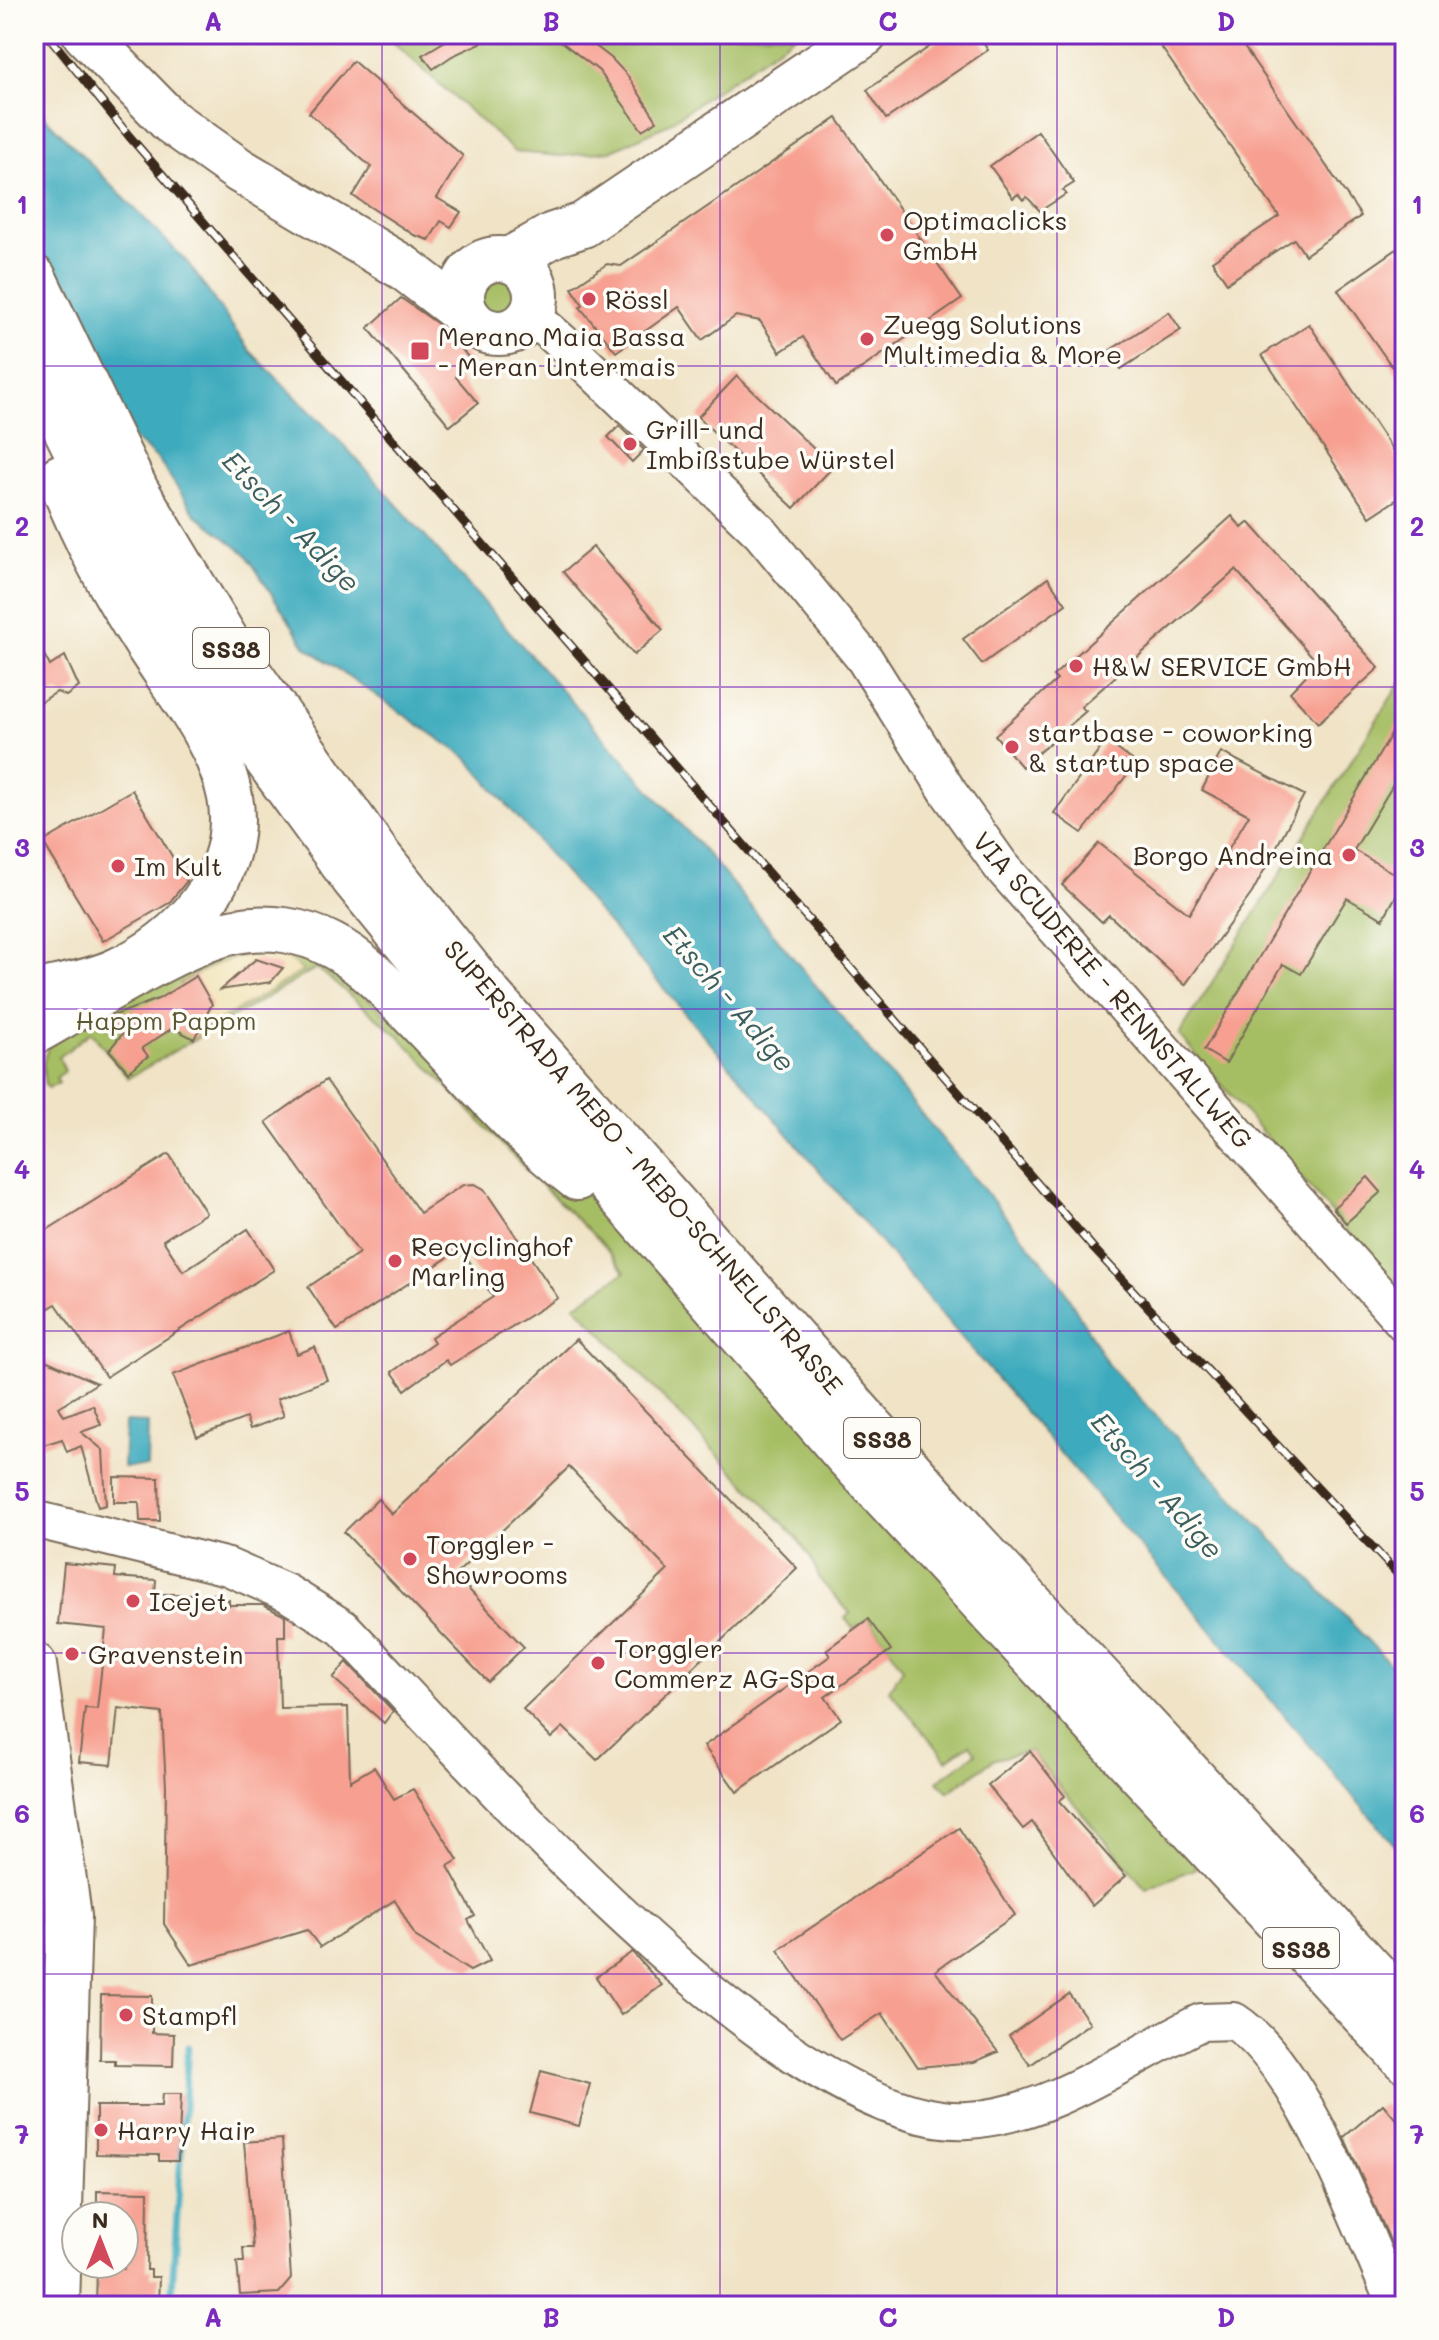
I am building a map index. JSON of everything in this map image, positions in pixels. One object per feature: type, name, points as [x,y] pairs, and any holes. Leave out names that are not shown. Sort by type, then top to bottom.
[{"type":"main road","points":[[85,34],[170,121],[239,170],[404,268],[492,332],[505,332],[510,284]]},
{"type":"main road","points":[[469,318],[462,295],[510,284],[583,225],[865,34]]},
{"type":"main road","points":[[404,268],[510,284]]},
{"type":"main road","name":"SUPERSTRADA MEBO - MEBO-SCHNELLSTRASSE","points":[[34,278],[105,430],[159,529],[228,643],[377,854],[490,996],[972,1540],[1405,2006]]},
{"type":"main road","name":"SUPERSTRADA MEBO - MEBO-SCHNELLSTRASSE","points":[[34,365],[108,515],[206,673],[286,789],[347,870],[499,1057],[844,1453],[1405,2060]]},
{"type":"main road","points":[[34,396],[48,447],[89,547],[206,735],[229,794],[230,844],[211,889],[175,934],[147,955],[80,985],[34,1024]]},
{"type":"main road","points":[[34,1024],[179,953],[234,932],[259,928],[308,936],[331,945],[371,972],[520,1130],[669,1249]]},
{"type":"main road","points":[[34,1665],[69,1916],[57,2306]]},
{"type":"street","name":"VIA SCUDERIE - RENNSTALLWEG","points":[[510,284],[547,329],[761,533],[864,658],[949,793],[1001,866],[1405,1324]]},
{"type":"street","points":[[34,1519],[228,1567],[287,1593],[343,1628],[621,1914],[775,2041],[879,2103],[910,2114],[941,2119],[967,2120],[1024,2110],[1201,2022],[1234,2021],[1250,2035],[1306,2106],[1396,2306]]},
{"type":"green space","points":[[384,34],[797,34],[665,126],[610,151],[561,156],[515,152]]},
{"type":"green space","points":[[499,277],[513,282],[518,296],[513,310],[499,315],[485,310],[480,296],[485,282]]},
{"type":"green space","name":"Borgo Andreina","points":[[1405,675],[1405,1299],[1179,1035]]},
{"type":"green space","name":"Happm Pappm","points":[[285,930],[669,1249],[1183,1843],[1196,1868],[1146,1889],[1030,1751],[995,1759],[948,1792],[938,1781],[976,1753],[970,1744],[947,1760],[889,1690],[903,1668],[869,1619],[853,1629],[845,1618],[850,1613],[820,1580],[813,1562],[797,1538],[575,1305],[625,1272],[600,1241],[540,1184],[400,1037],[317,968],[128,1078],[91,1032],[59,1057],[65,1071],[56,1078],[59,1083],[49,1088],[45,1085],[43,1064],[48,1047],[107,1002]]},
{"type":"sand","points":[[266,949],[282,952],[303,971],[207,1028],[180,983],[216,964]]},
{"type":"water","name":"Etsch - Adige","points":[[34,106],[188,263],[250,351],[344,445],[715,863],[1060,1282],[1108,1365],[1405,1680],[1405,1857],[467,758],[306,647],[246,554],[195,514],[158,459],[34,356]]},
{"type":"water","points":[[125,1422],[148,1423],[147,1467],[123,1467]]},
{"type":"building","points":[[457,34],[500,34],[452,56],[433,69],[422,55]]},
{"type":"building","points":[[564,34],[580,34],[611,58],[628,76],[657,121],[642,130],[599,71],[559,40]]},
{"type":"building","points":[[948,34],[977,34],[988,50],[886,119],[867,90]]},
{"type":"building","points":[[1152,34],[1235,34],[1361,216],[1305,255],[1294,239],[1227,283],[1212,261],[1279,216]]},
{"type":"building","points":[[353,61],[463,156],[437,198],[461,212],[451,227],[441,221],[429,240],[414,235],[353,196],[371,167],[309,113]]},
{"type":"building","points":[[837,118],[962,299],[836,386],[803,337],[780,352],[760,321],[736,316],[702,340],[679,307],[616,352],[580,307],[583,305],[572,288],[607,264],[621,266]]},
{"type":"building","points":[[1038,131],[1074,183],[1063,190],[1066,194],[1040,211],[1027,197],[1023,200],[1018,194],[1013,198],[990,166]]},
{"type":"building","points":[[1397,249],[1405,261],[1405,385],[1338,290]]},
{"type":"building","points":[[401,298],[462,341],[459,346],[472,362],[456,377],[478,403],[450,426],[368,328]]},
{"type":"building","points":[[1169,312],[1181,330],[1121,369],[1109,351]]},
{"type":"building","points":[[1309,324],[1405,469],[1405,494],[1370,517],[1262,355]]},
{"type":"building","points":[[737,376],[833,467],[794,508],[698,417]]},
{"type":"building","points":[[619,426],[644,450],[632,462],[608,437]]},
{"type":"building","points":[[1232,516],[1242,528],[1249,522],[1379,668],[1318,723],[1290,692],[1318,663],[1236,570],[1081,707],[1086,711],[1022,767],[995,735],[1057,680],[1053,676]]},
{"type":"building","points":[[593,547],[663,630],[634,655],[563,572]]},
{"type":"building","points":[[1048,578],[1066,604],[982,664],[963,639]]},
{"type":"building","points":[[34,636],[50,666],[65,656],[79,687],[66,696],[57,692],[34,706]]},
{"type":"building","points":[[1405,711],[1405,765],[1354,850],[1405,880],[1383,919],[1347,898],[1301,974],[1283,964],[1226,1063],[1204,1050]]},
{"type":"building","points":[[1106,741],[1136,763],[1082,833],[1054,813]]},
{"type":"building","points":[[1221,752],[1304,795],[1252,893],[1185,985],[1109,915],[1102,922],[1062,885],[1099,843],[1189,914],[1249,815],[1202,790]]},
{"type":"building","name":"Im Kult","points":[[132,790],[187,881],[169,903],[103,941],[43,842]]},
{"type":"building","points":[[256,959],[283,968],[271,982],[220,990]]},
{"type":"building","points":[[196,976],[212,1004],[194,1039],[173,1028],[142,1048],[148,1056],[128,1072],[109,1050],[123,1033],[115,1015],[158,999]]},
{"type":"building","points":[[326,1080],[420,1213],[463,1185],[475,1184],[484,1189],[558,1298],[450,1365],[446,1360],[405,1390],[392,1372],[434,1342],[431,1337],[493,1297],[461,1249],[337,1330],[308,1287],[359,1253],[266,1122]]},
{"type":"building","points":[[169,1154],[206,1213],[163,1240],[183,1271],[248,1229],[274,1270],[106,1377],[56,1304],[34,1317],[34,1238]]},
{"type":"building","points":[[1368,1177],[1381,1192],[1346,1223],[1333,1208]]},
{"type":"building","points":[[289,1331],[297,1354],[315,1347],[327,1380],[277,1399],[284,1416],[250,1429],[246,1418],[197,1437],[173,1375]]},
{"type":"building","points":[[576,1339],[797,1568],[597,1760],[563,1727],[551,1738],[523,1709],[668,1570],[569,1467],[455,1575],[524,1647],[488,1682],[344,1532],[378,1499],[392,1514]]},
{"type":"building","points":[[34,1355],[97,1383],[59,1407],[64,1416],[93,1405],[101,1425],[81,1432],[103,1450],[106,1505],[98,1507],[81,1446],[67,1452],[62,1439],[34,1448]]},
{"type":"building","points":[[114,1477],[159,1478],[160,1521],[140,1521],[139,1502],[114,1502]]},
{"type":"building","points":[[64,1563],[116,1568],[115,1577],[156,1580],[155,1594],[220,1594],[220,1600],[229,1600],[229,1605],[263,1605],[285,1616],[285,1636],[278,1636],[280,1708],[348,1707],[350,1781],[374,1767],[394,1799],[413,1789],[458,1860],[448,1866],[475,1916],[468,1920],[490,1961],[470,1971],[415,1936],[395,1900],[320,1947],[307,1930],[191,1965],[164,1924],[166,1787],[162,1713],[118,1708],[112,1765],[79,1762],[85,1708],[97,1709],[106,1629],[58,1624]]},
{"type":"building","points":[[868,1619],[891,1650],[825,1697],[841,1719],[737,1792],[704,1746],[830,1656],[826,1650]]},
{"type":"building","points":[[347,1662],[393,1711],[384,1723],[333,1678]]},
{"type":"building","points":[[1030,1751],[1065,1796],[1059,1801],[1126,1876],[1092,1906],[1032,1822],[1023,1829],[988,1785]]},
{"type":"building","points":[[959,1828],[1015,1915],[935,1971],[998,2052],[974,2062],[918,2067],[882,2013],[840,2040],[778,1950]]},
{"type":"building","points":[[632,1952],[662,1985],[621,2015],[596,1977]]},
{"type":"building","points":[[1069,1994],[1090,2023],[1030,2065],[1009,2036]]},
{"type":"building","name":"Stampfl","points":[[101,1995],[152,1996],[152,2033],[174,2034],[173,2066],[115,2065],[115,2060],[100,2060]]},
{"type":"building","points":[[541,2071],[590,2084],[579,2126],[530,2113]]},
{"type":"building","points":[[162,2094],[181,2094],[178,2161],[159,2161],[159,2155],[96,2154],[96,2106],[161,2106]]},
{"type":"building","points":[[1383,2104],[1405,2130],[1405,2274],[1344,2137]]},
{"type":"building","points":[[282,2139],[291,2279],[279,2293],[240,2295],[237,2262],[244,2262],[243,2248],[253,2248],[244,2142]]},
{"type":"building","points":[[97,2191],[148,2192],[147,2270],[151,2270],[151,2277],[159,2277],[158,2306],[96,2306],[97,2280],[140,2280],[140,2200],[97,2200]]},
{"type":"waterway","points":[[171,2306],[188,2047]]},
{"type":"railway","points":[[47,34],[129,136],[1095,1250],[1405,1582]]},
{"type":"place","name":"Optimaclicks GmbH","points":[[887,235]]},
{"type":"place","name":"Rössl","points":[[589,299]]},
{"type":"place","name":"Zuegg Solutions Multimedia & More","points":[[867,339]]},
{"type":"place","name":"Merano Maia Bassa - Meran Untermais","points":[[420,351]]},
{"type":"place","name":"Grill- und Imbißstube Würstel","points":[[630,444]]},
{"type":"place","name":"H&W SERVICE GmbH","points":[[1076,666]]},
{"type":"place","name":"startbase - coworking & startup space","points":[[1012,747]]},
{"type":"place","name":"Borgo Andreina","points":[[1349,855]]},
{"type":"place","name":"Im Kult","points":[[118,866]]},
{"type":"place","name":"Recyclinghof Marling","points":[[395,1261]]},
{"type":"place","name":"Torggler - Showrooms","points":[[410,1559]]},
{"type":"place","name":"Icejet","points":[[133,1601]]},
{"type":"place","name":"Gravenstein","points":[[72,1654]]},
{"type":"place","name":"Torggler Commerz AG-Spa","points":[[598,1663]]},
{"type":"place","name":"Stampfl","points":[[126,2015]]},
{"type":"place","name":"Harry Hair","points":[[101,2130]]}]
